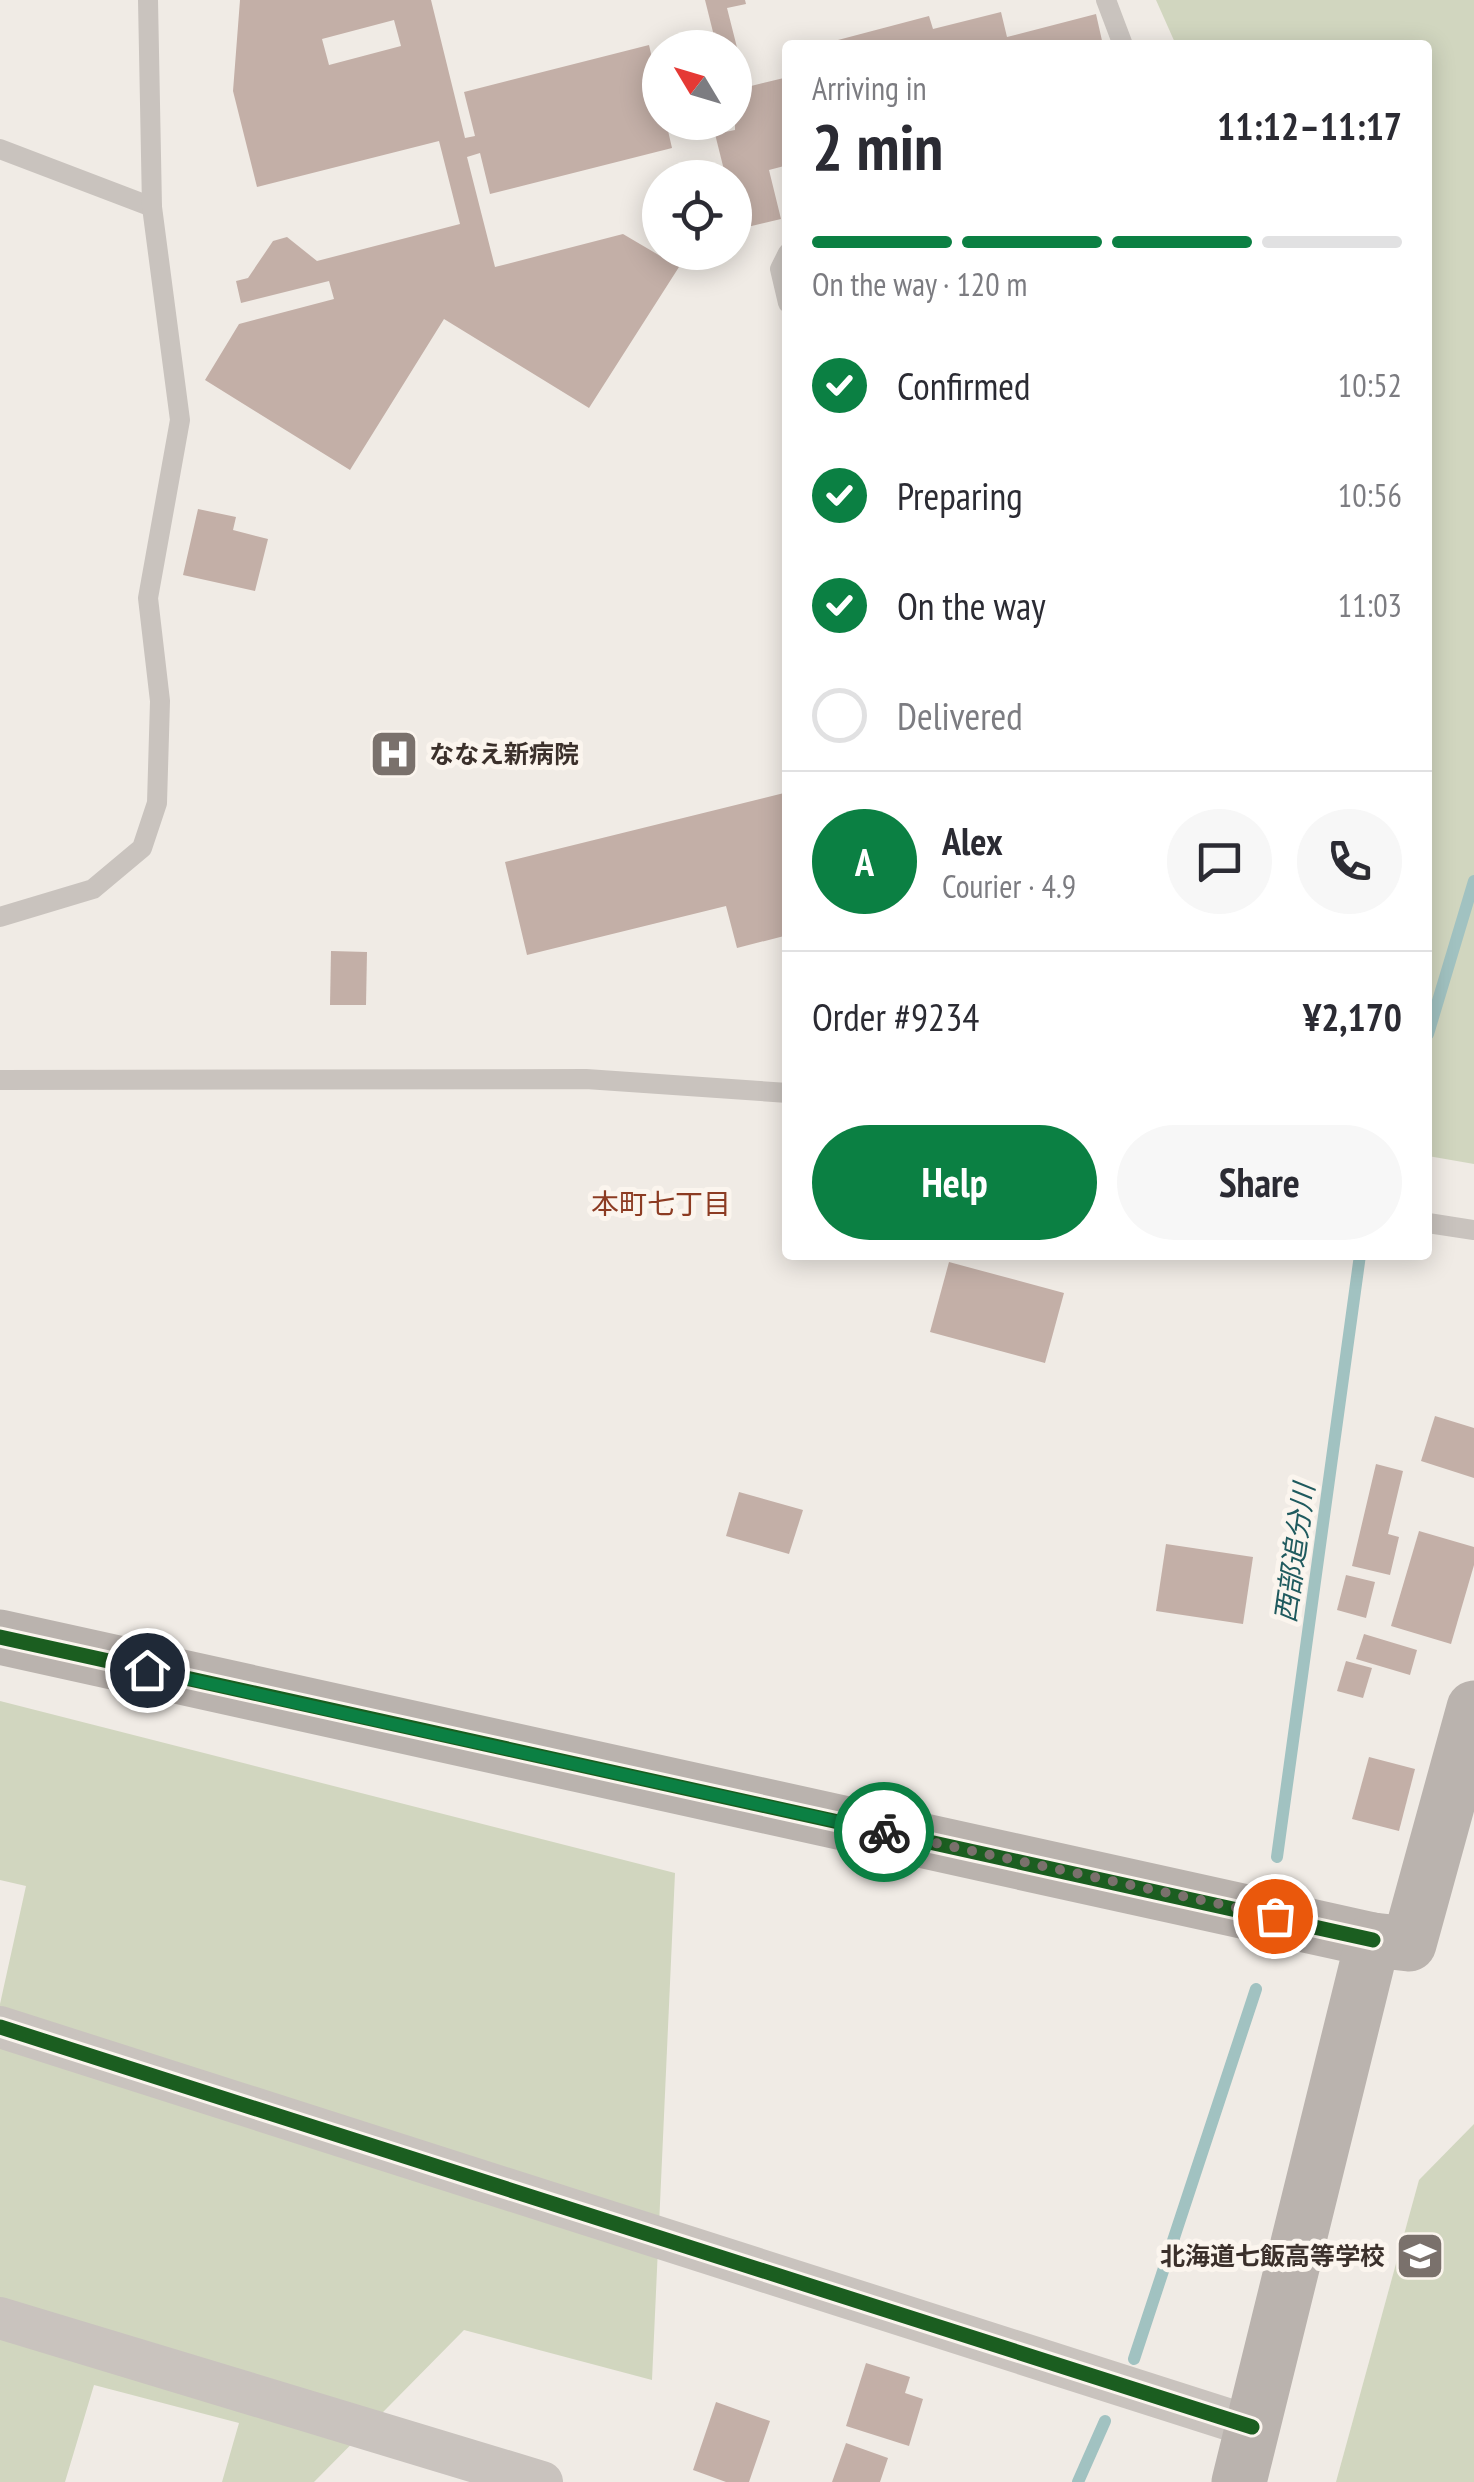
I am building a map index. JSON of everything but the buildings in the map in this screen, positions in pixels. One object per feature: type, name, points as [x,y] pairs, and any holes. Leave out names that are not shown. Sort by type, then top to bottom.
[{"type":"street","points":[[0,1637],[1373,1940],[1409,1944],[1474,1708]]},
{"type":"street","points":[[1238,2482],[1373,1940]]},
{"type":"street","points":[[0,2027],[1252,2427]]},
{"type":"street","points":[[0,2318],[542,2482]]},
{"type":"lane","points":[[0,916],[94,889],[142,848],[158,803],[160,701],[148,598],[180,420],[152,207],[148,0]]},
{"type":"lane","points":[[1106,0],[1121,40]]},
{"type":"lane","points":[[0,149],[152,207]]},
{"type":"lane","points":[[0,1080],[586,1079],[782,1093]]},
{"type":"lane","points":[[1432,1224],[1474,1230]]},
{"type":"green space","points":[[1156,0],[1474,0],[1474,1164],[1432,1157],[1432,40],[1174,40]]},
{"type":"green space","points":[[0,1701],[675,1873],[652,2380],[464,2330],[314,2482],[222,2482],[239,2423],[94,2385],[65,2482],[0,2482],[0,2004],[26,1886],[0,1880]]},
{"type":"green space","name":"北海道七飯高等学校","points":[[1474,2124],[1474,2482],[1336,2482],[1419,2180]]},
{"type":"waterway","name":"西部追分川","points":[[1432,1021],[1474,881]]},
{"type":"waterway","name":"西部追分川","points":[[1277,1857],[1359,1260]]},
{"type":"waterway","name":"西部追分川","points":[[1134,2359],[1256,1989]]},
{"type":"waterway","name":"西部追分川","points":[[1078,2482],[1105,2421]]},
{"type":"cycle path","points":[[0,1637],[1373,1940]]},
{"type":"cycle path","points":[[0,2027],[1252,2427]]},
{"type":"way so far","points":[[884,1832],[1275,1916]]},
{"type":"place","name":"ななえ新病院","points":[[394,754]]},
{"type":"place","name":"北海道七飯高等学校","points":[[1420,2256]]},
{"type":"district","name":"本町七丁目","points":[[661,1203]]},
{"type":"route","points":[[147,1670],[884,1832]]}]
